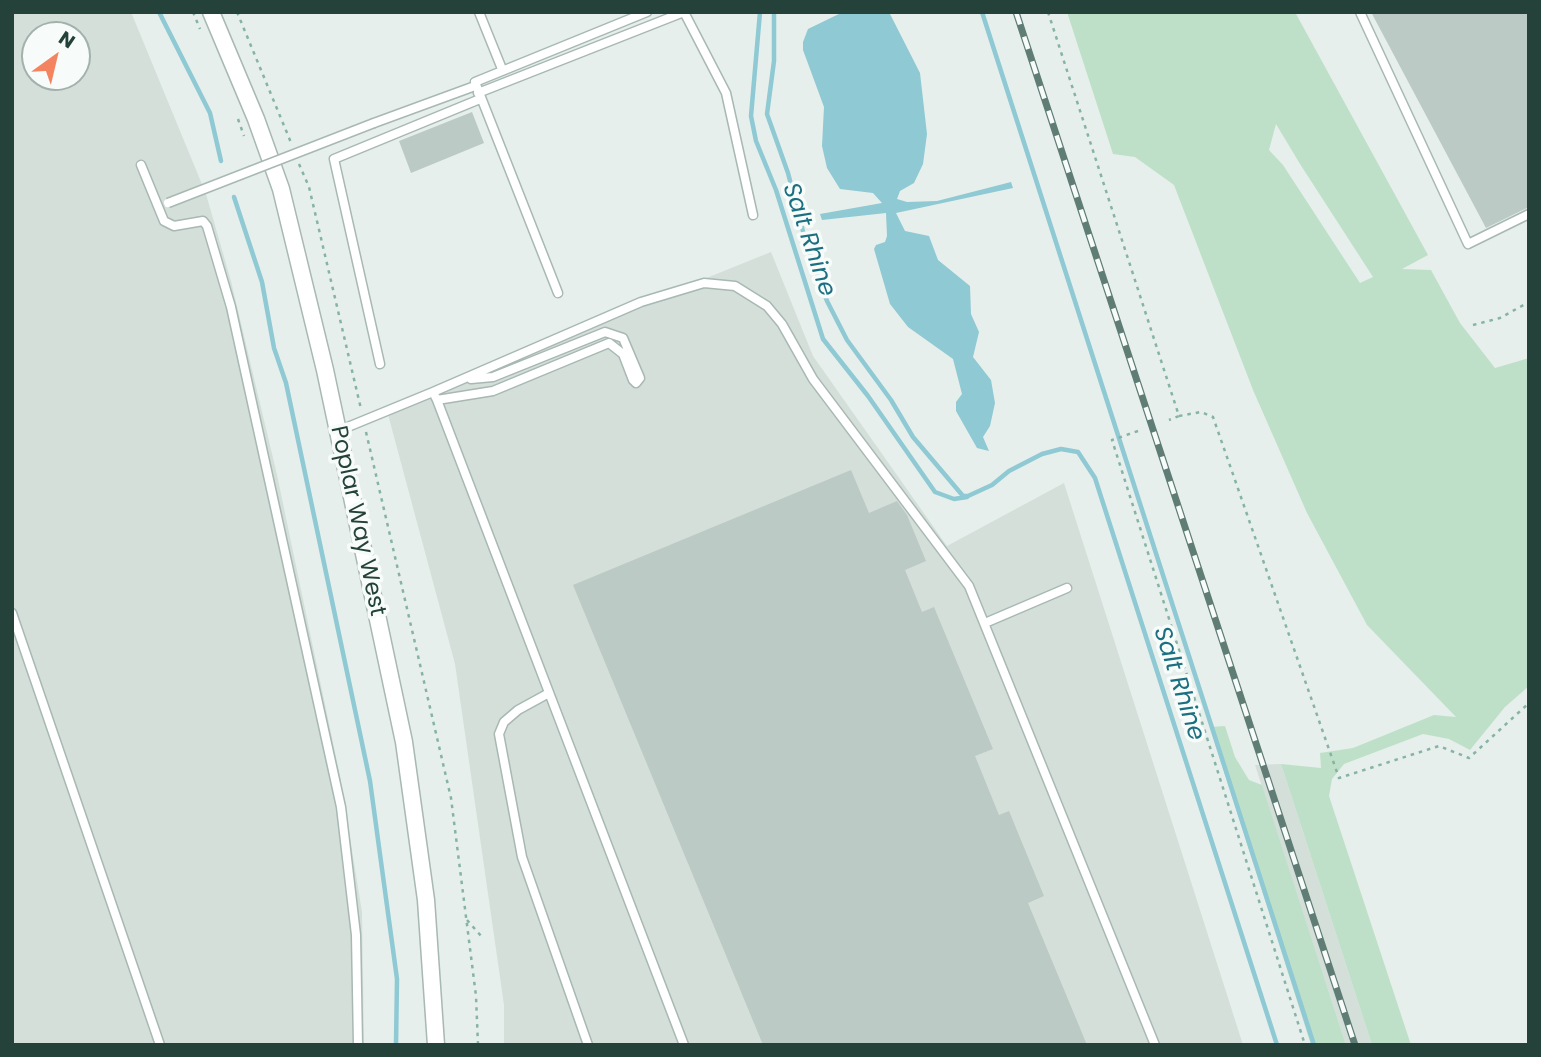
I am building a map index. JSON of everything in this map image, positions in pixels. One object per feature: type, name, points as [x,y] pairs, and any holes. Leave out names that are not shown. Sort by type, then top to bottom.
[{"type":"street","name":"Poplar Way West","points":[[211,12],[256,119],[281,189],[338,431],[404,742],[426,900],[436,1045]]},
{"type":"lane","points":[[479,12],[502,69]]},
{"type":"lane","points":[[558,293],[475,82],[647,12]]},
{"type":"lane","points":[[380,364],[334,159],[478,93],[684,12],[726,93],[753,215]]},
{"type":"lane","points":[[1360,12],[1468,244],[1529,214]]},
{"type":"lane","points":[[157,206],[374,123],[478,93]]},
{"type":"lane","points":[[141,164],[161,217],[174,226],[203,221],[207,226],[231,307],[341,807],[356,935],[358,1045]]},
{"type":"lane","points":[[338,431],[435,396],[462,380],[654,298],[704,283],[735,286],[767,306],[782,324],[813,379],[969,586],[1155,1045]]},
{"type":"lane","points":[[435,396],[493,391],[610,343],[623,354],[633,380],[636,383],[640,378],[623,338],[605,332],[493,377],[462,380]]},
{"type":"lane","points":[[435,396],[684,1045]]},
{"type":"lane","points":[[985,623],[1067,588]]},
{"type":"lane","points":[[12,613],[160,1045]]},
{"type":"lane","points":[[550,693],[517,710],[505,722],[499,734],[522,857],[588,1045]]},
{"type":"path","points":[[193,12],[204,38]]},
{"type":"path","points":[[237,12],[293,150]]},
{"type":"path","points":[[1048,12],[1179,416]]},
{"type":"path","points":[[236,112],[245,136]]},
{"type":"path","points":[[299,162],[309,187],[451,798],[476,996],[478,1045]]},
{"type":"path","points":[[1473,325],[1500,318],[1529,302]]},
{"type":"path","points":[[1168,420],[1201,412],[1213,417],[1339,778],[1439,746],[1469,758],[1529,703]]},
{"type":"path","points":[[1138,431],[1113,440],[1305,1045]]},
{"type":"path","points":[[467,920],[482,937]]},
{"type":"shaded area","points":[[12,12],[131,12],[206,194],[231,281],[277,475],[340,776],[362,912],[364,1045],[12,1045]]},
{"type":"shaded area","points":[[771,252],[813,356],[947,546],[1064,483],[1243,1045],[504,1045],[504,1005],[455,664],[386,407]]},
{"type":"shaded area","points":[[1281,764],[1372,1045],[1346,1045],[1255,765]]},
{"type":"green space","points":[[1067,12],[1295,12],[1428,255],[1402,269],[1431,270],[1460,323],[1495,368],[1529,358],[1529,686],[1505,707],[1470,750],[1449,739],[1423,734],[1344,764],[1332,779],[1329,796],[1411,1045],[1372,1045],[1281,764],[1321,768],[1320,753],[1353,748],[1434,715],[1456,717],[1367,625],[1307,513],[1253,390],[1174,185],[1135,157],[1113,154]],"holes":[[[1276,124],[1373,277],[1360,283],[1283,165],[1269,150]]]},
{"type":"green space","points":[[1225,726],[1235,757],[1249,780],[1262,785],[1346,1045],[1311,1045],[1210,727]]},
{"type":"water","points":[[843,12],[889,12],[920,73],[927,134],[923,164],[914,183],[900,191],[897,199],[907,202],[937,201],[1011,182],[1013,188],[896,213],[905,231],[929,236],[938,260],[970,286],[971,314],[979,332],[973,357],[991,380],[995,403],[990,426],[983,437],[989,451],[977,448],[956,411],[956,402],[962,394],[953,359],[908,327],[890,304],[874,249],[876,245],[885,242],[887,236],[886,213],[822,220],[820,214],[882,203],[873,193],[840,189],[827,168],[822,146],[824,107],[803,50],[803,42],[808,29]]},
{"type":"building","points":[[1371,12],[1529,12],[1529,207],[1486,228]]},
{"type":"building","points":[[472,112],[484,143],[411,173],[399,141]]},
{"type":"building","points":[[851,470],[869,513],[897,501],[907,515],[926,561],[905,570],[922,612],[934,607],[993,749],[975,756],[999,815],[1009,811],[1044,896],[1028,903],[1087,1045],[763,1045],[573,585]]},
{"type":"waterway","points":[[159,12],[210,113],[221,161]]},
{"type":"waterway","name":"Salt Rhine","points":[[760,12],[751,116],[756,141],[776,190],[823,339],[868,396],[935,492],[954,499],[967,497]]},
{"type":"waterway","name":"Salt Rhine","points":[[774,12],[774,61],[767,114],[788,173],[806,243],[827,301],[847,340],[891,400],[913,437],[963,496],[992,485],[1009,471],[1042,454],[1061,449],[1078,452],[1095,478],[1277,1045]]},
{"type":"waterway","points":[[982,12],[1314,1045]]},
{"type":"waterway","points":[[234,197],[262,282],[274,348],[286,383],[370,781],[397,979],[396,1045]]},
{"type":"railway","points":[[1016,12],[1355,1045]]}]
